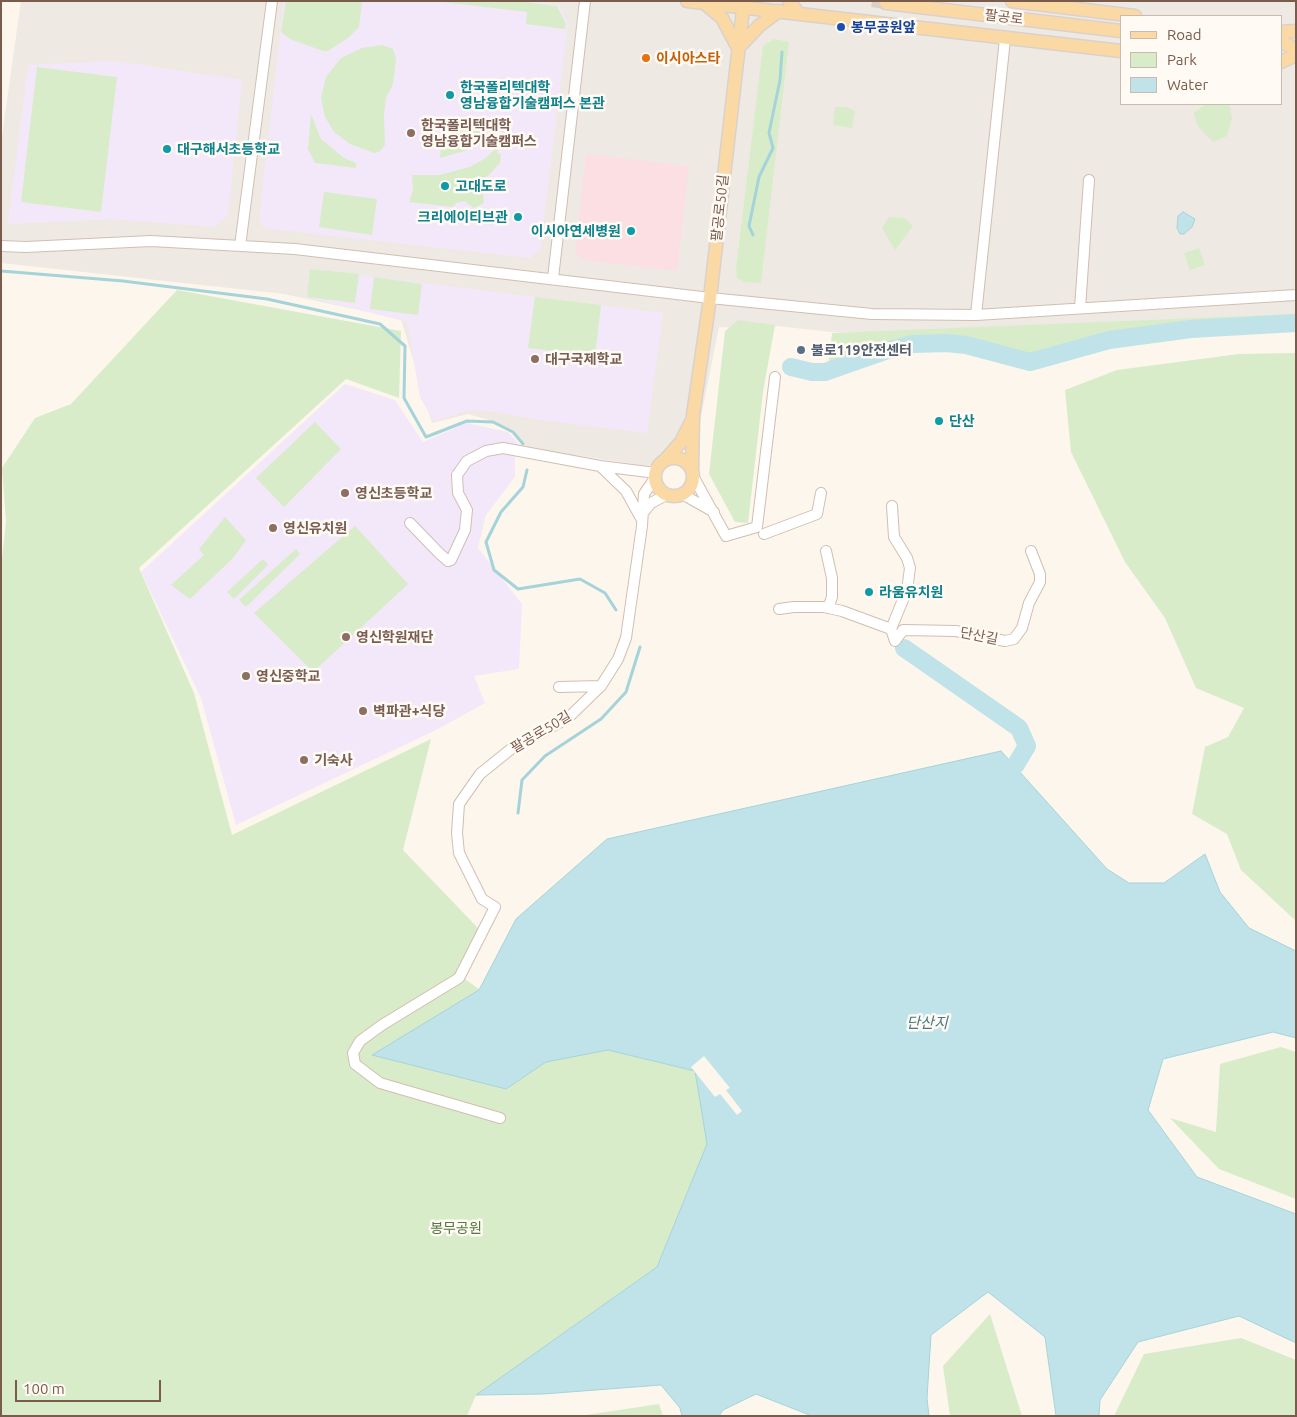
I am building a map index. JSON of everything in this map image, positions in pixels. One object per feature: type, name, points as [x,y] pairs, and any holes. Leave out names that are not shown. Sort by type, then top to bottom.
[{"type":"main road","points":[[687,1],[743,4],[799,14],[1120,51]]},
{"type":"main road","points":[[789,1],[799,14]]},
{"type":"main road","points":[[1012,1],[1127,15]]},
{"type":"main road","points":[[704,3],[722,18],[738,48],[760,25],[779,11]]},
{"type":"main road","name":"팔공로","points":[[886,3],[1120,31]]},
{"type":"main road","name":"팔공로50길","points":[[693,415],[710,298],[743,4]]},
{"type":"main road","points":[[1282,32],[1296,31]]},
{"type":"main road","points":[[1282,42],[1296,52]]},
{"type":"main road","points":[[1282,51],[1296,52]]},
{"type":"main road","points":[[1282,61],[1296,52]]},
{"type":"main road","points":[[693,415],[692,473],[689,488],[682,494],[666,495],[655,476],[658,468],[684,437],[693,415]]},
{"type":"main road","points":[[666,459],[678,458],[684,460],[692,473]]},
{"type":"street","points":[[240,246],[272,1]]},
{"type":"street","points":[[553,278],[585,1]]},
{"type":"street","points":[[976,315],[1005,39]]},
{"type":"street","points":[[1080,308],[1089,180]]},
{"type":"street","points":[[1,246],[26,247],[152,242],[295,249],[710,298],[872,314],[976,315],[1296,295]]},
{"type":"street","points":[[692,473],[726,536],[757,527],[775,377]]},
{"type":"street","points":[[410,523],[439,554],[448,561],[452,560],[465,530],[467,510],[458,493],[457,475],[467,462],[486,451],[504,448],[655,476]]},
{"type":"street","points":[[600,466],[626,491],[642,517],[652,503],[666,495]]},
{"type":"street","name":"팔공로50길","points":[[500,1118],[380,1082],[355,1064],[354,1053],[360,1040],[459,978],[495,907],[482,899],[459,853],[459,804],[480,774],[511,749],[568,718],[601,686],[618,659],[626,638],[644,494],[655,476]]},
{"type":"street","points":[[764,534],[817,514],[821,493]]},
{"type":"street","points":[[682,494],[714,512]]},
{"type":"street","points":[[890,629],[906,590],[910,568],[907,558],[894,537],[892,506]]},
{"type":"street","name":"단산길","points":[[779,610],[794,607],[828,608],[890,629],[896,641],[903,630],[956,631],[1005,641],[1014,640],[1022,628],[1029,603],[1040,582],[1040,574],[1031,550]]},
{"type":"street","points":[[826,552],[832,578],[832,597],[828,608]]},
{"type":"street","points":[[559,687],[601,686]]},
{"type":"shaded area","points":[[21,1],[1296,1],[1296,316],[873,333],[831,332],[777,326],[765,329],[719,327],[697,437],[648,466],[532,449],[523,444],[514,431],[489,420],[468,414],[432,423],[401,319],[284,294],[1,263],[1,143]]},
{"type":"shaded area","name":"한국폴리텍대학 영남융합기술캠퍼스","points":[[284,1],[530,1],[559,5],[568,23],[540,249],[530,258],[264,228],[259,219]]},
{"type":"shaded area","points":[[116,61],[242,80],[228,215],[214,227],[111,219],[8,224],[28,65]]},
{"type":"shaded area","name":"이시아연세병원","points":[[586,154],[689,166],[677,271],[583,260],[575,251]]},
{"type":"shaded area","name":"대구국제학교","points":[[310,269],[663,313],[647,433],[533,419],[498,412],[468,410],[434,422],[420,397],[407,322],[307,297]]},
{"type":"shaded area","name":"영신학원재단","points":[[345,384],[395,400],[423,442],[467,423],[508,432],[519,444],[515,457],[515,477],[486,515],[478,548],[522,604],[519,669],[474,676],[485,703],[436,730],[236,825],[201,698],[141,572]]},
{"type":"green space","points":[[286,1],[362,1],[359,27],[348,38],[328,51],[323,51],[290,39],[281,32]]},
{"type":"green space","points":[[434,1],[517,1],[557,6],[566,24],[565,29],[526,24],[527,12]]},
{"type":"green space","points":[[774,39],[789,42],[761,283],[744,282],[737,278],[736,269],[763,46]]},
{"type":"green space","points":[[382,45],[393,49],[396,59],[393,84],[386,98],[384,114],[385,145],[379,152],[374,153],[350,144],[334,132],[325,117],[321,98],[326,77],[341,58],[362,48]]},
{"type":"green space","points":[[37,67],[117,77],[101,212],[21,202]]},
{"type":"green space","points":[[1204,105],[1229,105],[1232,118],[1227,136],[1213,142],[1197,125],[1194,113]]},
{"type":"green space","points":[[835,107],[846,107],[855,111],[852,128],[833,125]]},
{"type":"green space","points":[[311,114],[321,139],[344,158],[356,163],[356,168],[315,163],[308,149]]},
{"type":"green space","points":[[456,118],[490,122],[490,125],[482,139],[471,149],[440,158],[441,147],[450,141],[453,136]]},
{"type":"green space","points":[[499,145],[497,153],[501,154],[500,163],[487,177],[483,194],[484,203],[474,208],[464,201],[456,203],[453,207],[409,202],[413,190],[412,175],[439,175],[470,167],[486,158]]},
{"type":"green space","points":[[324,192],[377,199],[372,235],[319,227]]},
{"type":"green space","points":[[889,217],[904,218],[913,226],[895,250],[882,228]]},
{"type":"green space","points":[[1199,248],[1205,265],[1190,270],[1184,253]]},
{"type":"green space","points":[[310,269],[359,274],[355,303],[307,297]]},
{"type":"green space","points":[[374,277],[422,284],[418,315],[370,309]]},
{"type":"green space","name":"봉무공원","points":[[177,290],[401,331],[399,398],[346,379],[139,568],[194,693],[232,835],[431,739],[403,850],[478,928],[458,974],[480,990],[373,1055],[506,1089],[546,1062],[608,1050],[695,1071],[707,1144],[657,1267],[476,1395],[467,1416],[1,1416],[1,568],[6,522],[2,468],[35,418],[71,404]]},
{"type":"green space","points":[[535,297],[601,305],[595,356],[528,348]]},
{"type":"green space","points":[[1296,314],[1296,326],[1248,327],[1034,357],[945,336],[888,345],[828,367],[832,333]]},
{"type":"green space","points":[[738,320],[775,325],[763,392],[748,523],[735,522],[709,474],[725,331]]},
{"type":"green space","points":[[1296,353],[1296,921],[1241,870],[1227,834],[1192,814],[1205,747],[1228,737],[1244,708],[1196,688],[1165,618],[1125,562],[1071,452],[1065,390],[1117,370],[1239,354]]},
{"type":"green space","points":[[315,422],[341,449],[284,507],[256,478]]},
{"type":"green space","points":[[225,517],[246,540],[234,557],[190,599],[171,585],[204,555],[199,549]]},
{"type":"green space","points":[[355,526],[408,584],[313,672],[254,613]]},
{"type":"green space","points":[[296,549],[300,554],[246,607],[239,600]]},
{"type":"green space","points":[[263,559],[268,565],[234,599],[227,592]]},
{"type":"green space","points":[[1281,1047],[1296,1052],[1296,1199],[1219,1169],[1170,1118],[1216,1132],[1220,1064]]},
{"type":"green space","points":[[990,1314],[1022,1416],[950,1416],[943,1366]]},
{"type":"green space","points":[[1241,1338],[1296,1360],[1296,1416],[1114,1416],[1144,1354]]},
{"type":"green space","points":[[659,1404],[663,1416],[579,1416]]},
{"type":"water","points":[[1183,212],[1195,219],[1192,227],[1184,234],[1180,234],[1177,228],[1178,216]]},
{"type":"water","name":"단산지","points":[[1001,751],[1107,869],[1129,883],[1164,883],[1205,854],[1220,892],[1249,928],[1296,951],[1296,1038],[1273,1032],[1163,1059],[1148,1110],[1197,1177],[1296,1214],[1296,1343],[1239,1316],[1138,1342],[1100,1400],[1099,1416],[1056,1416],[1045,1337],[988,1292],[931,1335],[927,1398],[929,1416],[812,1416],[756,1394],[723,1410],[719,1416],[682,1416],[680,1408],[661,1385],[543,1394],[476,1395],[657,1267],[707,1144],[695,1071],[608,1050],[546,1062],[506,1089],[372,1055],[479,990],[516,919],[607,839]]},
{"type":"pier","points":[[704,1056],[730,1088],[726,1090],[742,1111],[737,1115],[720,1094],[715,1097],[691,1067]]},
{"type":"waterway","points":[[753,235],[749,226],[759,177],[773,148],[769,133],[780,80],[782,52]]},
{"type":"waterway","points":[[1,271],[123,281],[267,299],[380,324],[405,346],[404,398],[426,437],[467,421],[493,422],[513,432],[523,444]]},
{"type":"waterway","points":[[791,367],[812,372],[825,372],[885,351],[913,344],[946,343],[966,345],[1030,362],[1109,340],[1191,329],[1296,323]]},
{"type":"waterway","points":[[527,470],[523,487],[501,512],[486,542],[494,570],[518,589],[580,579],[605,593],[616,610]]},
{"type":"waterway","points":[[518,813],[522,780],[545,756],[601,719],[626,692],[640,647]]},
{"type":"waterway","points":[[904,648],[1019,728],[1027,746],[1015,766]]},
{"type":"tunnel","points":[[872,1],[886,3]]},
{"type":"place","name":"봉무공원앞","points":[[841,27]]},
{"type":"place","name":"이시아스타","points":[[646,58]]},
{"type":"place","name":"한국폴리텍대학 영남융합기술캠퍼스 본관","points":[[450,95]]},
{"type":"place","name":"한국폴리텍대학 영남융합기술캠퍼스","points":[[411,133]]},
{"type":"place","name":"대구해서초등학교","points":[[167,149]]},
{"type":"place","name":"고대도로","points":[[445,186]]},
{"type":"place","name":"크리에이티브관","points":[[518,217]]},
{"type":"place","name":"이시아연세병원","points":[[631,231]]},
{"type":"place","name":"불로119안전센터","points":[[801,350]]},
{"type":"place","name":"대구국제학교","points":[[535,359]]},
{"type":"place","name":"단산","points":[[939,421]]},
{"type":"place","name":"영신초등학교","points":[[345,493]]},
{"type":"place","name":"영신유치원","points":[[273,528]]},
{"type":"place","name":"라움유치원","points":[[869,592]]},
{"type":"place","name":"영신학원재단","points":[[346,637]]},
{"type":"place","name":"영신중학교","points":[[246,676]]},
{"type":"place","name":"벽파관+식당","points":[[363,711]]},
{"type":"place","name":"기숙사","points":[[304,760]]}]
